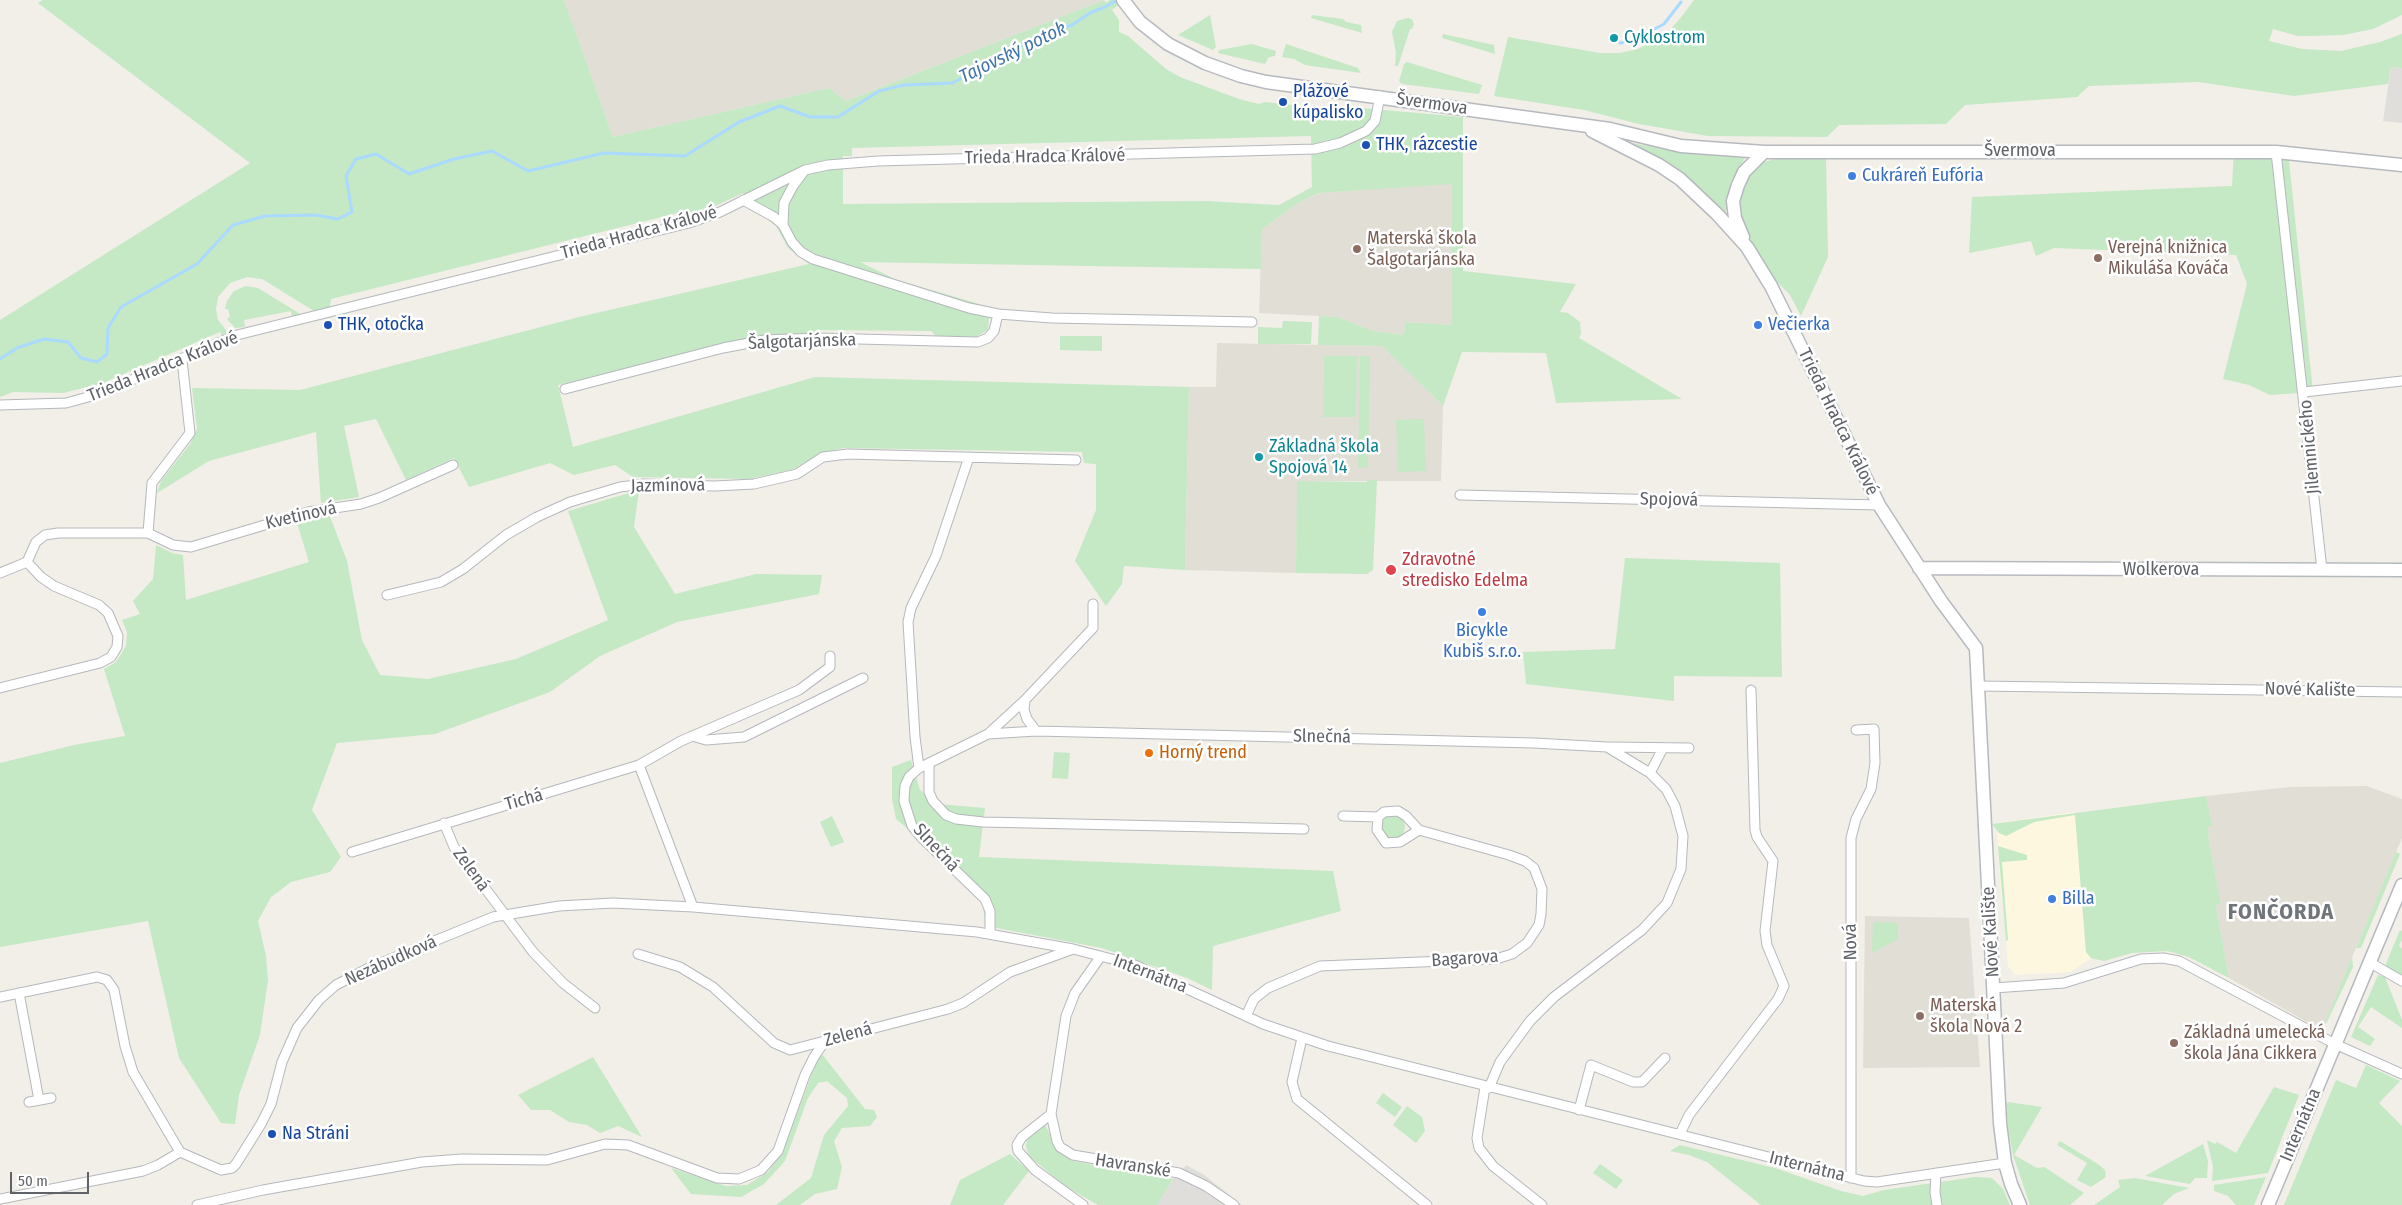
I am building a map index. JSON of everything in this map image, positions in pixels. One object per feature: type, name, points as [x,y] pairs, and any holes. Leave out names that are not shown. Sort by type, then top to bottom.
[{"type":"street","name":"Švermova","points":[[1124,1],[1140,22],[1168,44],[1185,54],[1226,71],[1266,82],[1380,96],[1610,129],[1681,146],[1764,152],[2276,152],[2402,165]]},
{"type":"street","name":"Trieda Hradca Králové","points":[[1,405],[66,403],[107,392],[237,336],[689,223],[720,212],[805,170],[828,164],[878,161],[1315,150],[1340,143],[1366,130],[1375,121],[1380,96]]},
{"type":"street","name":"Trieda Hradca Králové","points":[[1579,125],[1628,148],[1680,179],[1717,214],[1747,247],[1771,286],[1879,505],[1941,601],[1973,641]]},
{"type":"street","points":[[1747,247],[1735,218],[1733,201],[1744,172],[1764,152]]},
{"type":"street","points":[[2276,152],[2304,392]]},
{"type":"street","points":[[783,225],[784,203],[793,186],[805,170]]},
{"type":"street","points":[[743,200],[765,211],[783,225],[792,242],[801,252],[813,259],[969,308],[998,314],[1035,317],[1252,322]]},
{"type":"street","name":"Šalgotarjánska","points":[[565,389],[723,348],[765,340],[818,338],[978,342],[988,338],[994,331],[998,314]]},
{"type":"street","points":[[148,532],[152,484],[190,433],[182,360]]},
{"type":"street","name":"Jilemnického","points":[[2322,570],[2304,392],[2402,381]]},
{"type":"street","name":"Jazmínová","points":[[387,596],[442,582],[463,570],[499,540],[537,517],[570,502],[620,487],[644,484],[715,486],[754,484],[796,474],[824,457],[834,455],[1076,460]]},
{"type":"street","points":[[919,768],[915,737],[908,622],[911,608],[936,556],[969,457]]},
{"type":"street","name":"Kvetinová","points":[[27,562],[36,542],[45,535],[58,533],[148,532],[173,545],[191,547],[308,512],[361,504],[379,498],[453,465]]},
{"type":"street","name":"Spojová","points":[[1460,495],[1879,505]]},
{"type":"street","points":[[0,573],[27,562],[54,586],[98,605],[108,613],[118,636],[117,647],[111,656],[100,663],[0,688]]},
{"type":"street","name":"Wolkerova","points":[[1919,568],[2402,570]]},
{"type":"street","name":"Slnečná","points":[[990,934],[990,911],[985,899],[921,838],[909,820],[904,801],[905,786],[909,777],[919,768],[988,734],[1025,700],[1093,628],[1093,604]]},
{"type":"street","name":"Nové Kalište","points":[[1973,641],[1976,648],[1979,686],[2000,1123],[2005,1163],[2020,1205]]},
{"type":"street","name":"Tichá","points":[[352,852],[639,765],[692,736],[799,690],[830,667],[830,656]]},
{"type":"street","points":[[692,736],[706,740],[744,737],[863,678]]},
{"type":"street","name":"Nové Kalište","points":[[1979,686],[2402,692]]},
{"type":"street","points":[[1680,1134],[1689,1115],[1778,999],[1784,986],[1767,945],[1765,931],[1773,861],[1757,837],[1755,830],[1751,690]]},
{"type":"street","points":[[1025,700],[1024,710],[1027,719],[1036,731]]},
{"type":"street","name":"Nová","points":[[1851,1178],[1851,838],[1856,819],[1871,789],[1875,763],[1874,729],[1856,730]]},
{"type":"street","name":"Slnečná","points":[[988,734],[1036,731],[1689,748]]},
{"type":"street","name":"Slnečná","points":[[1487,1087],[1500,1062],[1530,1021],[1554,997],[1642,930],[1667,903],[1681,869],[1683,836],[1675,806],[1666,789],[1650,773],[1607,747]]},
{"type":"street","points":[[1650,773],[1663,748]]},
{"type":"street","name":"Slnečná","points":[[929,763],[929,792],[933,801],[946,815],[956,819],[983,822],[1304,829]]},
{"type":"street","points":[[639,765],[692,907]]},
{"type":"street","name":"Bagarova","points":[[1246,1016],[1254,1000],[1268,988],[1315,967],[1329,964],[1496,959],[1512,954],[1528,943],[1539,925],[1542,889],[1534,868],[1525,861],[1419,830],[1406,816],[1398,811],[1384,812],[1378,817],[1343,816]]},
{"type":"street","points":[[1378,817],[1377,830],[1386,843],[1400,842],[1419,830]]},
{"type":"street","name":"Zelená","points":[[444,823],[454,847],[503,914],[547,968],[595,1008]]},
{"type":"street","name":"Internátna","points":[[2268,1205],[2402,884]]},
{"type":"street","points":[[503,914],[593,903],[692,907],[990,934]]},
{"type":"street","name":"Nezábudková","points":[[180,1152],[221,1170],[232,1168],[261,1124],[271,1104],[282,1062],[297,1028],[308,1012],[325,995],[354,974],[503,914]]},
{"type":"street","name":"Internátna","points":[[990,934],[1073,949],[1157,974],[1246,1016],[1302,1038],[1487,1087],[1851,1178],[1877,1182],[2005,1163]]},
{"type":"street","name":"Zelená","points":[[638,954],[680,967],[713,987],[779,1046],[795,1049],[948,1009],[968,1000],[1010,972],[1073,949]]},
{"type":"street","name":"Havranské","points":[[1101,956],[1070,1004],[1050,1114],[1060,1147],[1073,1155],[1179,1173],[1206,1186],[1234,1205]]},
{"type":"street","points":[[1994,988],[2064,983],[2131,962],[2150,958],[2168,959],[2197,969],[2335,1044],[2402,1074]]},
{"type":"street","points":[[2369,962],[2402,981]]},
{"type":"street","points":[[0,997],[96,978],[107,980],[114,990],[124,1046],[133,1072],[180,1152],[158,1166],[143,1171],[0,1199]]},
{"type":"street","points":[[19,993],[40,1100]]},
{"type":"street","points":[[1302,1038],[1292,1082],[1297,1099],[1427,1205]]},
{"type":"street","points":[[197,1205],[263,1190],[422,1162],[462,1159],[547,1160],[605,1144],[628,1145],[717,1178],[739,1180],[761,1170],[778,1151],[805,1074],[825,1041]]},
{"type":"street","points":[[1580,1110],[1591,1066],[1633,1082],[1642,1082],[1665,1058]]},
{"type":"street","points":[[1487,1087],[1477,1138],[1479,1148],[1493,1166],[1542,1205]]},
{"type":"street","points":[[29,1102],[50,1098]]},
{"type":"street","points":[[1050,1114],[1022,1137],[1017,1145],[1018,1151],[1035,1170],[1083,1205]]},
{"type":"street","points":[[1936,1172],[1935,1192],[1937,1205]]},
{"type":"shaded area","points":[[564,0],[1104,0],[846,101],[829,88],[613,137]]},
{"type":"shaded area","points":[[2391,67],[2402,68],[2402,123],[2383,121]]},
{"type":"shaded area","name":"Materská škola Šalgotarjánska","points":[[1453,183],[1452,325],[1405,322],[1404,335],[1373,331],[1338,317],[1259,313],[1262,229],[1298,203],[1320,193]]},
{"type":"shaded area","points":[[1217,343],[1382,346],[1443,406],[1441,481],[1298,481],[1296,573],[1185,570],[1189,387],[1216,387]]},
{"type":"shaded area","points":[[2367,786],[2402,799],[2402,838],[2325,1022],[2314,1026],[2229,978],[2216,905],[2221,904],[2209,841],[2208,826],[2211,826],[2206,796],[2290,787]]},
{"type":"shaded area","points":[[2075,812],[2086,952],[2091,958],[2071,972],[2015,975],[2008,966],[2001,898],[1997,823]]},
{"type":"shaded area","name":"Materská škola Nová 2","points":[[1865,916],[1969,918],[1980,1067],[1863,1068]]},
{"type":"shaded area","points":[[1186,1165],[1203,1174],[1242,1205],[1157,1205],[1173,1179]]},
{"type":"green space","points":[[43,0],[564,0],[613,137],[829,88],[846,101],[1104,0],[1106,3],[1110,0],[1125,0],[1112,10],[1119,20],[1119,32],[1128,36],[1166,69],[1180,77],[1239,99],[1259,104],[1265,102],[1316,108],[1338,106],[1463,117],[1463,271],[1576,284],[1560,312],[1568,313],[1580,322],[1581,334],[1579,338],[1682,399],[1556,403],[1546,353],[1462,352],[1443,406],[1382,346],[1318,345],[1319,316],[1338,317],[1373,331],[1404,335],[1405,322],[1452,325],[1452,184],[1319,193],[1298,203],[1262,229],[1261,269],[860,262],[897,280],[990,307],[988,330],[976,337],[936,336],[931,331],[818,330],[818,333],[756,336],[558,385],[573,447],[815,377],[1189,387],[1185,570],[1124,566],[1122,584],[1106,606],[1075,561],[1096,510],[1096,464],[1084,463],[1082,452],[843,448],[822,453],[792,470],[748,479],[633,477],[615,465],[574,475],[550,463],[469,487],[454,458],[406,480],[376,419],[344,426],[359,497],[321,503],[316,432],[209,461],[157,493],[161,481],[190,444],[197,429],[192,388],[300,390],[579,317],[809,264],[788,248],[776,226],[750,210],[743,193],[696,215],[687,217],[682,212],[331,299],[330,307],[323,310],[314,311],[262,279],[247,277],[230,283],[218,297],[216,309],[218,320],[230,335],[223,338],[220,332],[103,383],[63,393],[13,392],[0,397],[0,320],[250,163],[38,3]],"holes":[[[1311,136],[1312,187],[1279,205],[1205,201],[843,204],[843,156],[852,156],[852,148]]]},
{"type":"green space","points":[[1694,0],[2402,0],[2402,15],[2373,29],[2343,35],[2298,36],[2273,29],[2269,41],[2302,49],[2341,51],[2380,42],[2402,34],[2402,68],[2391,67],[2388,84],[2294,96],[2198,82],[2089,86],[2077,97],[1965,105],[1946,124],[1839,125],[1827,137],[1708,136],[1639,124],[1584,110],[1494,96],[1508,37],[1600,53],[1620,53],[1638,49],[1665,35]]},
{"type":"green space","points":[[1210,15],[1216,47],[1213,50],[1178,35]]},
{"type":"green space","points":[[1312,15],[1343,19],[1346,22],[1361,25],[1362,33],[1311,18]]},
{"type":"green space","points":[[1408,18],[1412,19],[1414,24],[1412,29],[1410,29],[1398,66],[1395,66],[1396,53],[1392,32],[1397,21]]},
{"type":"green space","points":[[1443,34],[1494,45],[1495,54],[1442,38]]},
{"type":"green space","points":[[1252,44],[1276,51],[1275,56],[1269,57],[1265,64],[1218,53],[1219,50]]},
{"type":"green space","points":[[1286,44],[1358,68],[1361,73],[1305,65],[1294,59],[1282,57]]},
{"type":"green space","points":[[1407,62],[1482,85],[1479,94],[1402,84],[1399,81],[1404,64]]},
{"type":"green space","points":[[1631,143],[1695,154],[1745,158],[1731,181],[1726,212],[1723,212],[1697,187],[1664,161]]},
{"type":"green space","points":[[2234,149],[2288,151],[2313,392],[2270,395],[2249,385],[2223,379],[2247,284],[2236,255],[2054,248],[2036,256],[2031,241],[1969,253],[1972,197],[2232,186]]},
{"type":"green space","points":[[1783,157],[1826,158],[1828,257],[1801,316],[1790,295],[1774,279],[1753,244],[1741,222],[1739,209],[1740,197],[1750,175],[1764,162]]},
{"type":"green space","points":[[246,286],[258,288],[302,315],[292,317],[291,311],[244,320],[245,327],[235,328],[227,319],[230,316],[228,309],[225,309],[227,301],[234,291]]},
{"type":"green space","points":[[1283,321],[1312,322],[1311,344],[1258,344],[1258,327],[1282,328]]},
{"type":"green space","points":[[1060,336],[1102,336],[1102,351],[1060,350]]},
{"type":"green space","points":[[1324,356],[1357,356],[1356,417],[1323,417]]},
{"type":"green space","points":[[1360,356],[1370,356],[1368,467],[1358,468]]},
{"type":"green space","points":[[1424,419],[1426,471],[1398,472],[1396,420]]},
{"type":"green space","points":[[1367,480],[1377,480],[1373,570],[1367,574],[1296,573],[1297,481],[1367,482]]},
{"type":"green space","points":[[639,490],[634,527],[675,594],[756,574],[822,575],[819,594],[677,622],[600,656],[550,692],[435,734],[337,743],[312,810],[341,857],[330,872],[291,882],[271,897],[258,921],[266,956],[268,980],[260,1035],[239,1095],[235,1124],[221,1123],[179,1058],[148,921],[0,947],[0,763],[74,745],[125,736],[104,669],[116,662],[126,646],[127,632],[122,620],[140,614],[133,601],[153,579],[156,545],[172,553],[183,555],[186,600],[309,562],[297,523],[329,514],[347,561],[362,640],[380,675],[428,679],[516,659],[608,620],[568,511]]},
{"type":"green space","points":[[1625,558],[1780,563],[1782,677],[1674,676],[1674,701],[1526,684],[1523,652],[1615,649]]},
{"type":"green space","points":[[1054,752],[1070,753],[1068,779],[1052,778]]},
{"type":"green space","points":[[911,760],[920,790],[938,804],[985,808],[979,857],[1333,871],[1341,911],[1213,946],[1212,990],[1187,978],[1102,948],[986,926],[980,890],[896,819],[892,799],[892,767]]},
{"type":"green space","points":[[2206,796],[2212,826],[2208,827],[2209,841],[2221,904],[2216,905],[2229,978],[2189,957],[2167,951],[2132,953],[2104,961],[2091,958],[2086,952],[2075,815],[2034,822],[2006,836],[1999,833],[1992,824]]},
{"type":"green space","points":[[1393,815],[1402,818],[1405,827],[1402,836],[1393,839],[1384,836],[1381,827],[1384,818]]},
{"type":"green space","points":[[832,816],[844,842],[831,847],[820,822]]},
{"type":"green space","points":[[1998,846],[2027,855],[2027,860],[2002,862],[2008,940],[2006,941]]},
{"type":"green space","points":[[2396,852],[2400,854],[2361,948],[2356,948]]},
{"type":"green space","points":[[1873,922],[1898,923],[1898,939],[1872,953]]},
{"type":"green space","points":[[2400,930],[2402,931],[2402,940],[2399,945],[2402,949],[2402,977],[2385,966]]},
{"type":"green space","points":[[2352,957],[2353,967],[2327,1022],[2324,1025],[2314,1026],[2325,1022]]},
{"type":"green space","points":[[2378,975],[2385,977],[2402,1020],[2402,1028],[2371,1007],[2358,1027],[2375,1039],[2370,1046],[2351,1037]]},
{"type":"green space","points":[[822,1054],[865,1109],[874,1110],[877,1117],[870,1126],[842,1128],[834,1141],[842,1167],[837,1189],[815,1194],[800,1205],[776,1205],[811,1178],[824,1135],[848,1106],[847,1098],[827,1081],[818,1083],[808,1098],[785,1161],[764,1184],[741,1197],[691,1194],[671,1168],[726,1186],[747,1185],[768,1172],[783,1151],[816,1063]]},
{"type":"green space","points":[[593,1057],[642,1137],[618,1126],[600,1133],[587,1125],[569,1122],[550,1110],[531,1110],[518,1095]]},
{"type":"green space","points":[[2366,1065],[2400,1081],[2379,1103],[2402,1126],[2402,1205],[2284,1205],[2336,1080],[2356,1088]]},
{"type":"green space","points":[[2274,1087],[2299,1095],[2268,1173],[2212,1181],[2213,1167],[2207,1140],[2215,1144],[2217,1142],[2236,1153]]},
{"type":"green space","points":[[1383,1093],[1402,1107],[1395,1117],[1376,1103]]},
{"type":"green space","points":[[2008,1102],[2042,1107],[2014,1155],[2037,1168],[2044,1167],[2084,1193],[2070,1205],[2030,1205],[2013,1155],[2008,1127],[2006,1105]]},
{"type":"green space","points":[[1407,1106],[1422,1117],[1425,1131],[1416,1143],[1393,1125]]},
{"type":"green space","points":[[1045,1124],[1055,1147],[1073,1161],[1173,1179],[1157,1205],[1098,1205],[1065,1186],[1029,1156],[1026,1146],[1027,1138]]},
{"type":"green space","points":[[2060,1141],[2098,1164],[2105,1170],[2106,1177],[2091,1187],[2077,1180],[2087,1163],[2057,1145]]},
{"type":"green space","points":[[2203,1144],[2208,1161],[2207,1178],[2195,1178],[2190,1184],[2145,1176]]},
{"type":"green space","points":[[1680,1145],[1775,1168],[1841,1191],[1863,1196],[1884,1190],[1975,1177],[1992,1178],[2003,1189],[2010,1205],[1761,1205],[1707,1162],[1689,1155],[1670,1151]]},
{"type":"green space","points":[[1010,1154],[1029,1171],[1003,1205],[950,1205],[960,1180]]},
{"type":"green space","points":[[1600,1164],[1623,1180],[1616,1189],[1593,1173]]},
{"type":"green space","points":[[2266,1177],[2254,1205],[2236,1205],[2228,1196],[2214,1191],[2214,1185]]},
{"type":"green space","points":[[2135,1178],[2189,1188],[2174,1194],[2162,1205],[2094,1205],[2120,1187],[2118,1180]]},
{"type":"waterway","name":"Tajovský potok","points":[[0,359],[17,348],[44,339],[68,342],[81,358],[97,362],[107,354],[108,328],[121,307],[197,264],[233,225],[265,216],[315,215],[338,219],[352,212],[346,176],[356,159],[376,154],[409,174],[454,159],[492,151],[528,171],[604,153],[685,156],[739,122],[780,106],[810,117],[838,117],[879,91],[904,85],[952,83],[998,60],[1038,36],[1072,25],[1090,13],[1117,0]]},
{"type":"waterway","points":[[1638,38],[1664,24],[1681,2]]},
{"type":"waterway","points":[[1620,43],[1635,40]]},
{"type":"place","name":"Cyklostrom","points":[[1614,38]]},
{"type":"place","name":"Plážové kúpalisko","points":[[1283,102]]},
{"type":"place","name":"THK, rázcestie","points":[[1366,145]]},
{"type":"place","name":"Cukráreň Eufória","points":[[1852,176]]},
{"type":"place","name":"Materská škola Šalgotarjánska","points":[[1357,249]]},
{"type":"place","name":"Verejná knižnica Mikuláša Kováča","points":[[2098,258]]},
{"type":"place","name":"THK, otočka","points":[[328,325]]},
{"type":"place","name":"Večierka","points":[[1758,325]]},
{"type":"place","name":"Základná škola Spojová 14","points":[[1259,457]]},
{"type":"place","name":"Zdravotné stredisko Edelma","points":[[1391,570]]},
{"type":"place","name":"Bicykle Kubiš s.r.o.","points":[[1482,612]]},
{"type":"place","name":"Horný trend","points":[[1149,753]]},
{"type":"place","name":"Billa","points":[[2052,899]]},
{"type":"place","name":"Materská škola Nová 2","points":[[1920,1016]]},
{"type":"place","name":"Základná umelecká škola Jána Cikkera","points":[[2174,1043]]},
{"type":"place","name":"Na Stráni","points":[[272,1134]]},
{"type":"district","name":"FONČORDA","points":[[2281,913]]}]
